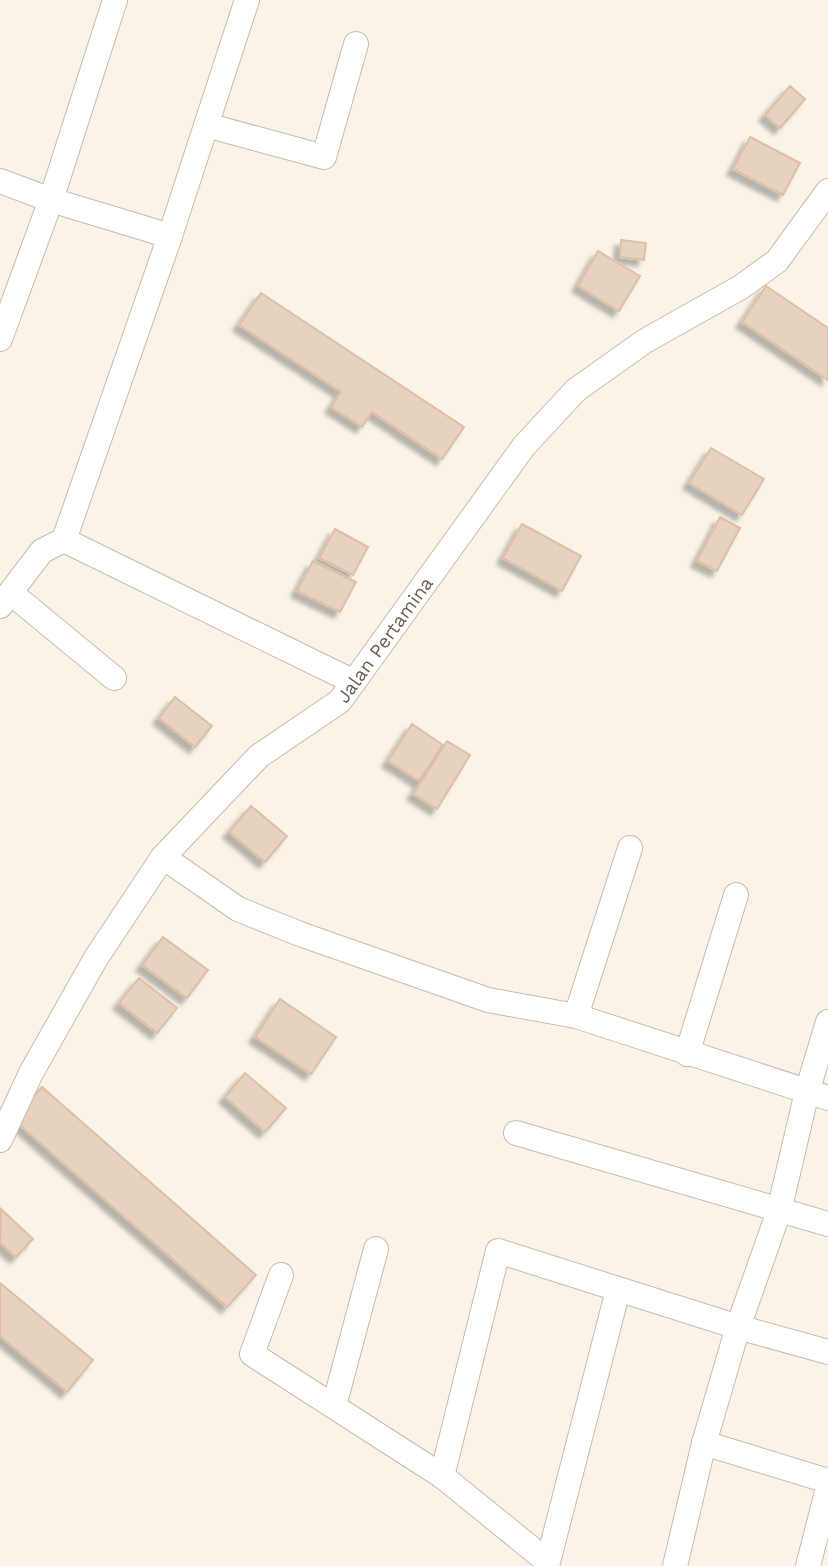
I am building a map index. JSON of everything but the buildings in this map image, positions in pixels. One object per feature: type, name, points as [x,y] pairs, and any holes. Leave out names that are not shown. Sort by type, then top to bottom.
[{"type":"street","points":[[0,339],[51,200],[115,0]]},
{"type":"street","points":[[114,678],[6,599],[43,551],[64,541],[170,236],[247,0]]},
{"type":"street","points":[[206,125],[324,157],[356,44]]},
{"type":"street","points":[[0,181],[51,200],[170,236]]},
{"type":"street","name":"Jalan Pertamina","points":[[0,1140],[31,1073],[90,970],[163,857],[259,756],[340,701],[524,446],[576,390],[645,341],[741,287],[777,261],[828,191]]},
{"type":"street","points":[[64,541],[354,682]]},
{"type":"street","points":[[576,1016],[630,848]]},
{"type":"street","points":[[163,857],[238,909],[300,933],[488,1000],[576,1016],[818,1095]]},
{"type":"street","points":[[687,1054],[736,895]]},
{"type":"street","points":[[676,1566],[704,1443],[738,1327],[818,1095],[828,1022]]},
{"type":"street","points":[[516,1133],[828,1224]]},
{"type":"street","points":[[334,1406],[376,1249]]},
{"type":"street","points":[[442,1476],[498,1251],[738,1327],[828,1352]]},
{"type":"street","points":[[281,1275],[252,1354],[442,1476],[555,1564],[618,1290]]},
{"type":"street","points":[[704,1443],[828,1481]]},
{"type":"street","points":[[808,1566],[828,1488]]}]
